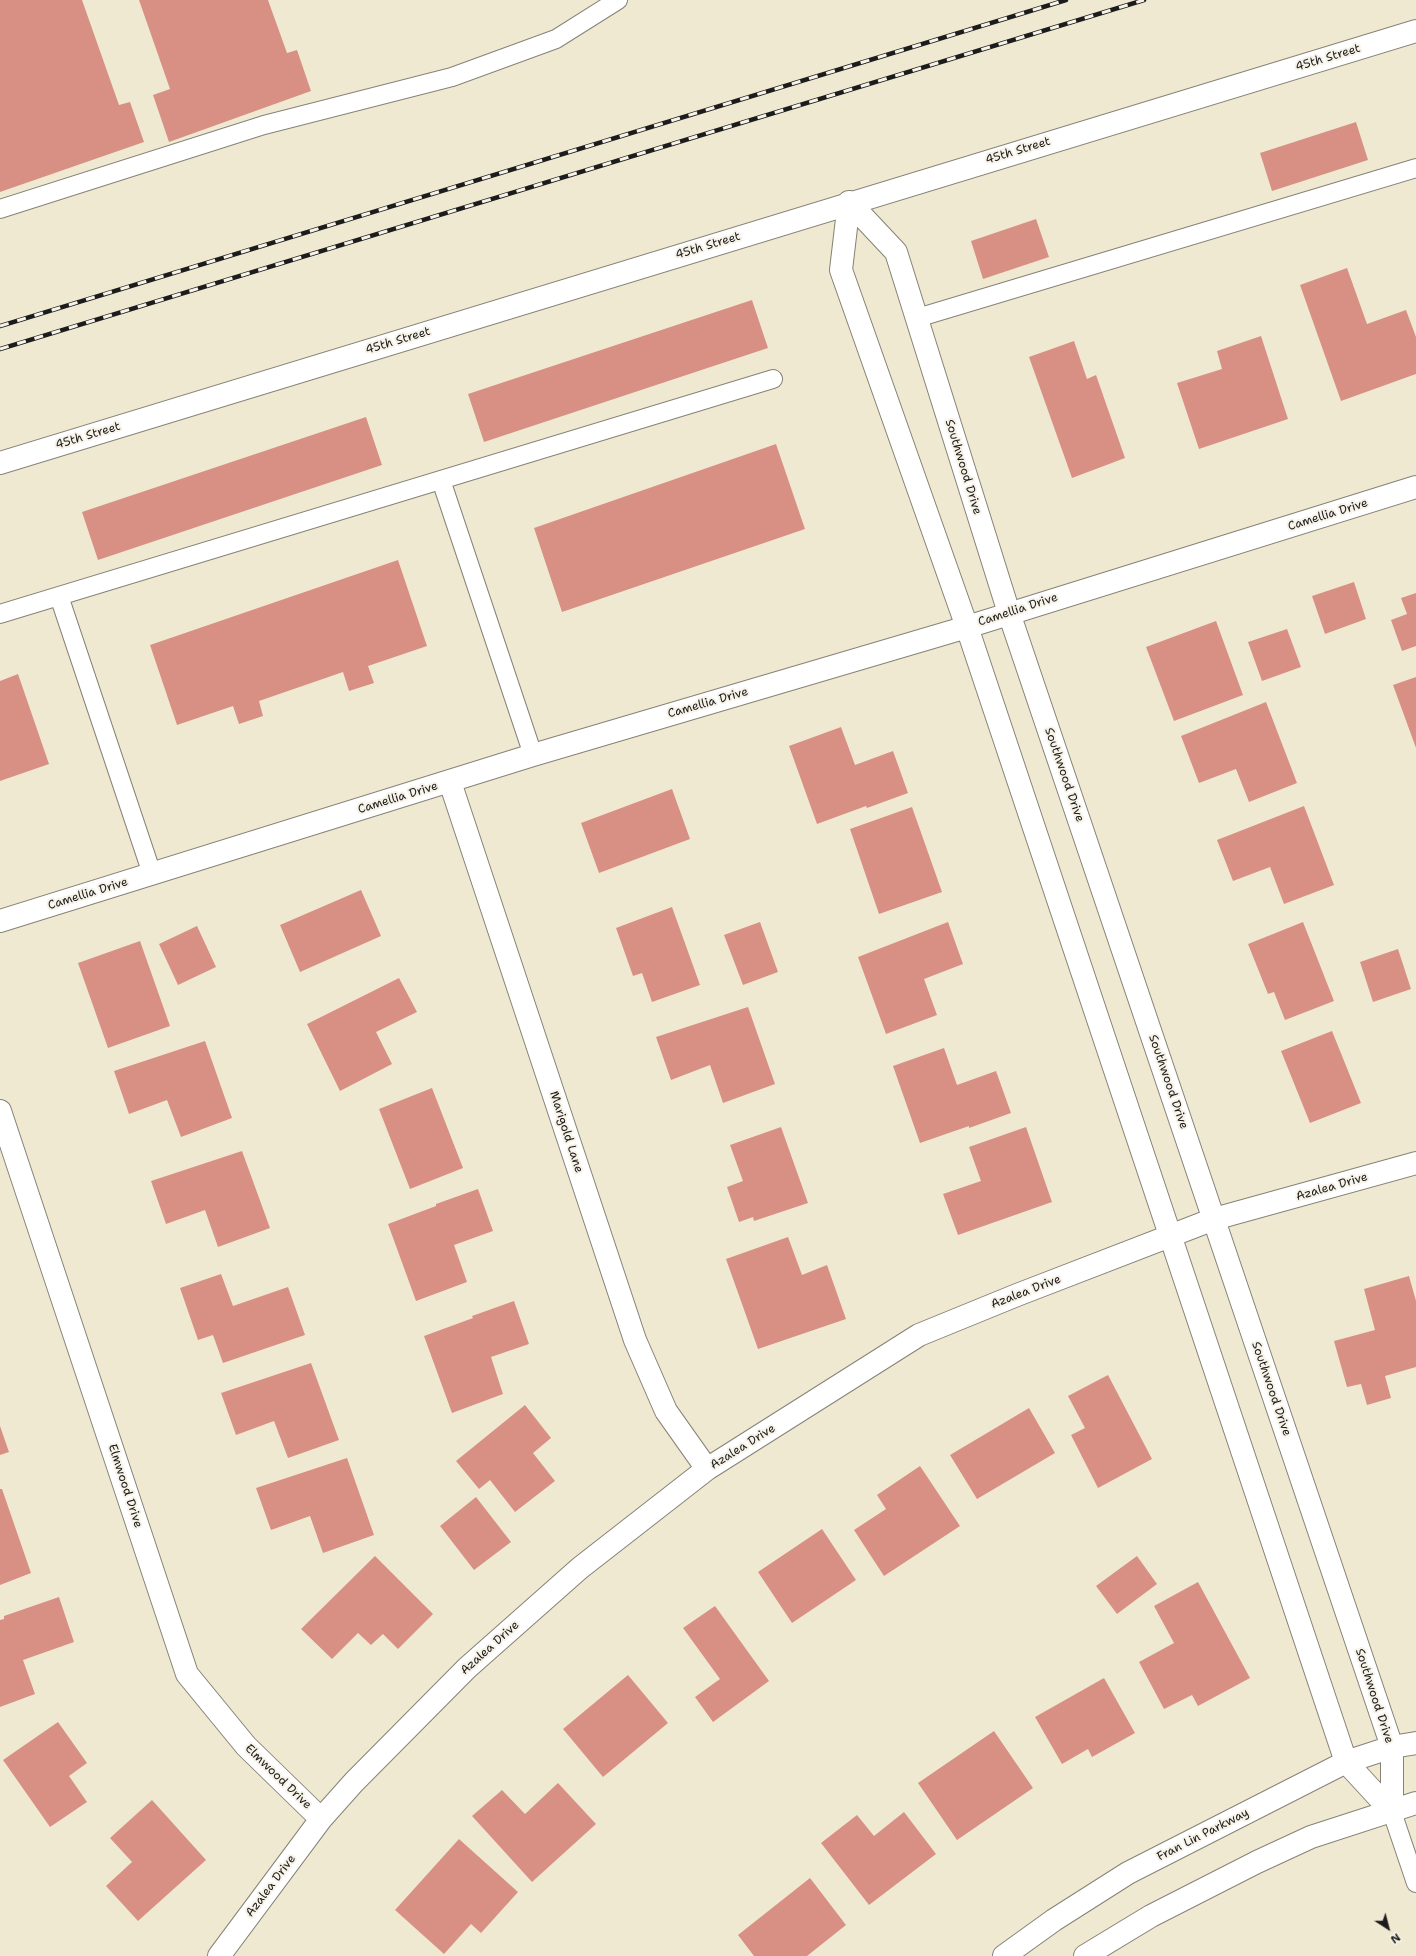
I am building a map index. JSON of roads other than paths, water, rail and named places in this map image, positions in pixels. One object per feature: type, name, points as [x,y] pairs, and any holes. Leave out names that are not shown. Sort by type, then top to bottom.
[{"type":"street","name":"45th Street","points":[[0,463],[849,202],[1416,31]]},
{"type":"street","name":"Southwood Drive","points":[[849,202],[896,252],[1009,613],[1392,1747],[1392,1812]]},
{"type":"street","points":[[849,202],[841,270],[967,627],[1346,1762],[1392,1812]]},
{"type":"street","name":"Camellia Drive","points":[[0,921],[533,755],[967,627],[1416,488]]},
{"type":"street","name":"Marigold Lane","points":[[450,782],[634,1340],[666,1411],[707,1469]]},
{"type":"street","name":"Elmwood Drive","points":[[0,1111],[187,1674],[246,1746],[321,1819]]},
{"type":"street","name":"Azalea Drive","points":[[219,1956],[321,1819],[354,1782],[467,1668],[580,1568],[707,1469],[919,1335],[1017,1295],[1214,1220],[1416,1163]]},
{"type":"street","name":"Fran Lin Parkway","points":[[1004,1956],[1054,1920],[1128,1873],[1346,1762],[1392,1747],[1416,1743]]},
{"type":"street","points":[[1085,1956],[1151,1916],[1257,1862],[1311,1837],[1392,1812],[1416,1802]]},
{"type":"lane","points":[[0,210],[264,124],[452,77],[556,40],[618,0]]},
{"type":"lane","points":[[917,318],[1416,168]]},
{"type":"lane","points":[[0,614],[773,379]]},
{"type":"lane","points":[[441,480],[533,755]]},
{"type":"lane","points":[[59,596],[152,874]]},
{"type":"lane","points":[[1392,1812],[1416,1883]]},
{"type":"railway","points":[[0,326],[1066,0]]},
{"type":"railway","points":[[0,349],[1144,0]]}]
